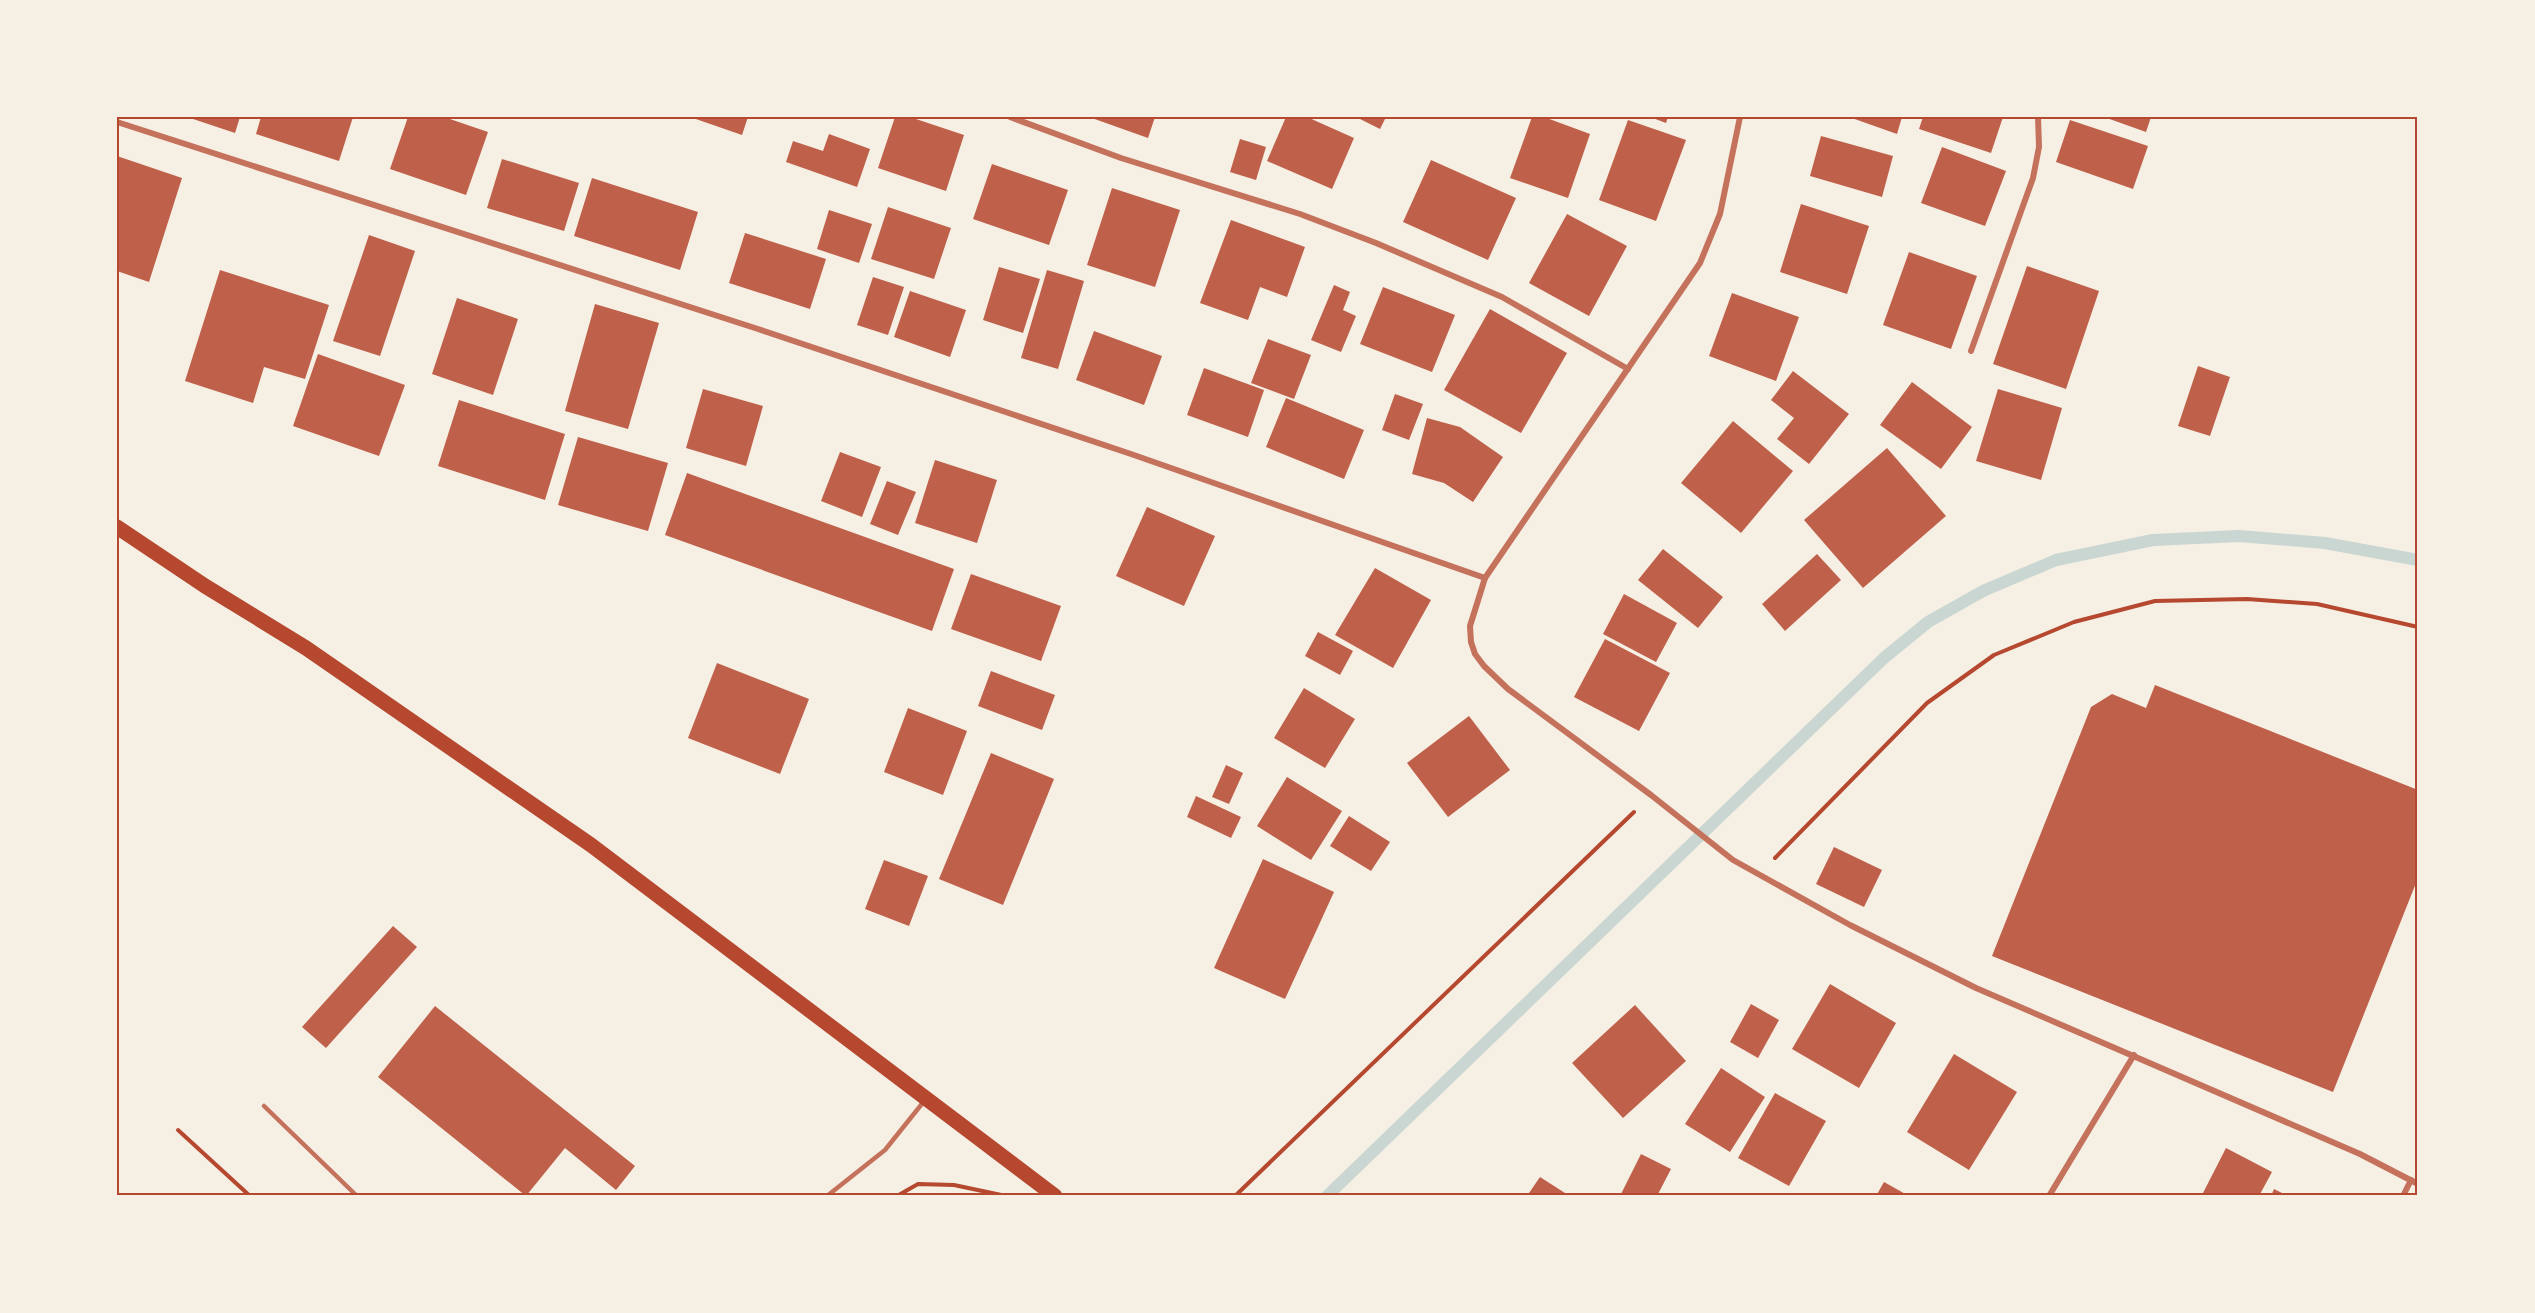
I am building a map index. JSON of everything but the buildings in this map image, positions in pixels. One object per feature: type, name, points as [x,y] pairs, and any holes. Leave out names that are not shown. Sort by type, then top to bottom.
[{"type":"main road","points":[[117,528],[306,648],[591,845],[925,1100],[1055,1196]]},
{"type":"street","points":[[1010,117],[1121,158],[1300,214],[1376,243],[1502,297],[1628,369]]},
{"type":"street","points":[[1740,117],[1720,214],[1700,263],[1485,578],[1470,626],[1473,648],[1484,666],[1508,689],[1651,795],[1732,860],[1758,876],[1850,925],[1976,987],[2360,1154],[2415,1182],[2403,1196]]},
{"type":"street","points":[[1971,351],[2033,178],[2039,147],[2038,117]]},
{"type":"street","points":[[117,122],[769,332],[1142,458],[1485,578]]},
{"type":"street","points":[[2049,1196],[2134,1055]]},
{"type":"lane","points":[[827,1196],[885,1150],[925,1100]]},
{"type":"lane","points":[[264,1106],[357,1196]]},
{"type":"path","points":[[1758,876],[1927,704],[1994,655],[2074,622],[2155,601],[2247,599],[2318,604],[2418,627]]},
{"type":"path","points":[[1235,1196],[1651,795]]},
{"type":"path","points":[[178,1130],[250,1196]]},
{"type":"path","points":[[897,1196],[918,1184],[954,1185],[1006,1196]]},
{"type":"waterway","points":[[1327,1196],[1884,658],[1928,622],[1983,591],[2056,560],[2153,540],[2239,536],[2325,543],[2418,560]]}]
